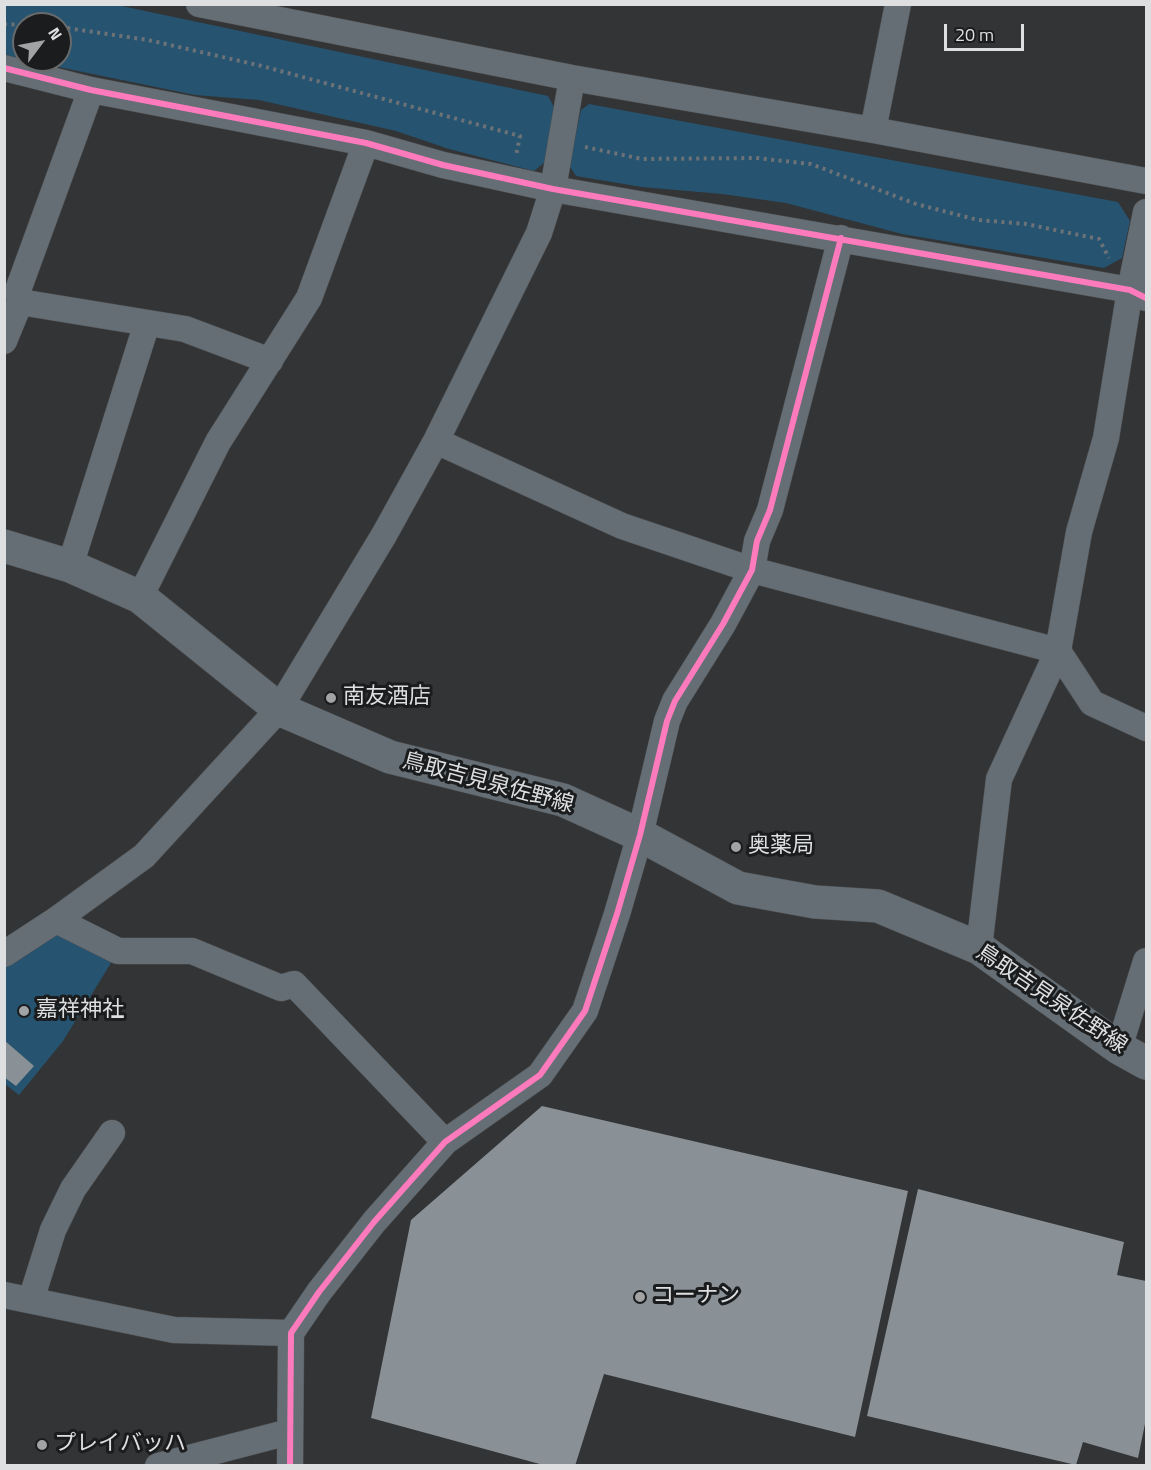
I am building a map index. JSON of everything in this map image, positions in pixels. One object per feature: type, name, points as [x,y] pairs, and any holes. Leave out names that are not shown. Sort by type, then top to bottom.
[{"type":"main road","name":"鳥取吉見泉佐野線","points":[[4,546],[70,566],[140,597],[279,709],[390,757],[563,800],[640,835],[738,888],[815,902],[878,906],[979,948],[1133,1055]]},
{"type":"street","points":[[200,4],[572,78],[873,130],[1146,181]]},
{"type":"street","points":[[873,130],[898,4]]},
{"type":"street","points":[[4,68],[91,90],[366,142],[444,165],[553,189],[841,238],[1138,294]]},
{"type":"street","points":[[4,954],[56,920],[144,856],[279,709],[384,535],[436,441],[539,233],[553,189],[572,78]]},
{"type":"street","points":[[4,341],[20,302],[18,290],[91,90]]},
{"type":"street","points":[[140,597],[218,442],[309,298],[366,142]]},
{"type":"street","points":[[979,948],[999,779],[1058,651],[1079,532],[1106,438],[1138,294],[1146,212]]},
{"type":"street","points":[[290,1466],[291,1333],[319,1292],[374,1222],[445,1142],[540,1075],[585,1011],[640,835],[667,721],[675,701],[723,624],[752,570],[757,541],[770,510],[841,238]]},
{"type":"street","points":[[20,302],[185,329],[270,361]]},
{"type":"street","points":[[70,566],[147,323]]},
{"type":"street","points":[[436,441],[622,526],[752,570],[1058,651],[1092,703],[1146,728]]},
{"type":"street","points":[[56,920],[118,951],[192,951],[281,988],[294,984],[445,1142]]},
{"type":"street","points":[[1133,1055],[1146,961]]},
{"type":"street","points":[[32,1300],[53,1230],[63,1209],[73,1189],[112,1133]]},
{"type":"street","points":[[4,1295],[174,1330],[291,1333]]},
{"type":"street","points":[[158,1466],[289,1432]]},
{"type":"path","points":[[72,29],[148,40],[262,66],[520,136],[515,160],[524,162]]},
{"type":"path","points":[[576,145],[642,159],[756,158],[811,164],[916,204],[978,220],[1026,224],[1099,239],[1112,263]]},
{"type":"shaded area","points":[[5,5],[117,5],[548,96],[554,107],[545,162],[534,171],[449,149],[396,131],[259,100],[195,95],[72,70],[72,12],[12,12],[12,57],[5,56]]},
{"type":"shaded area","points":[[589,104],[1118,202],[1130,221],[1122,258],[1104,268],[902,234],[786,203],[722,194],[642,187],[576,176],[569,165],[581,110]]},
{"type":"shaded area","points":[[55,926],[114,958],[63,1041],[19,1095],[5,1084],[5,962]]},
{"type":"building","points":[[4,1040],[34,1066],[16,1086],[4,1077]]},
{"type":"building","name":"コーナン","points":[[542,1106],[908,1191],[855,1437],[604,1374],[575,1466],[547,1466],[371,1418],[411,1220]]},
{"type":"building","points":[[918,1189],[1124,1242],[1117,1275],[1146,1281],[1146,1419],[1138,1458],[1083,1442],[1076,1465],[867,1416]]},
{"type":"cycle path","points":[[4,68],[91,90],[366,143],[443,165],[553,189],[1130,290],[1146,298]]},
{"type":"cycle path","points":[[290,1466],[291,1333],[319,1292],[374,1222],[445,1142],[540,1075],[585,1011],[640,835],[667,721],[675,701],[723,624],[752,570],[757,541],[770,510],[841,238]]},
{"type":"place","name":"南友酒店","points":[[331,698]]},
{"type":"place","name":"奥薬局","points":[[736,847]]},
{"type":"place","name":"嘉祥神社","points":[[24,1011]]},
{"type":"place","name":"コーナン","points":[[640,1297]]},
{"type":"place","name":"プレイバッハ","points":[[42,1445]]}]
